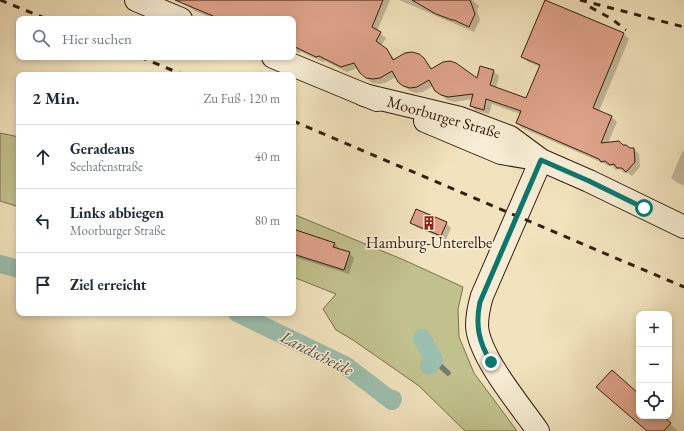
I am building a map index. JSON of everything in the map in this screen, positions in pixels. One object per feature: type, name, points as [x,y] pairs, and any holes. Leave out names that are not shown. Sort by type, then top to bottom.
[{"type":"main road","points":[[136,0],[174,16]]},
{"type":"main road","name":"Moorburger Straße","points":[[280,60],[501,153],[541,160],[589,181],[684,227]]},
{"type":"main road","points":[[538,431],[485,354],[477,326],[478,310],[482,296],[541,160]]},
{"type":"green space","points":[[0,133],[16,136],[16,206],[0,201]]},
{"type":"green space","points":[[296,215],[404,260],[463,287],[458,309],[459,337],[474,373],[517,431],[465,431],[419,386],[353,340],[336,330],[323,309],[336,294],[296,278]]},
{"type":"building","points":[[175,0],[383,0],[372,27],[381,32],[376,41],[387,49],[393,60],[405,53],[412,52],[419,54],[424,58],[431,69],[443,62],[450,61],[456,63],[477,78],[480,66],[494,70],[490,85],[526,98],[540,65],[521,57],[545,0],[624,33],[593,108],[612,116],[601,143],[619,141],[623,145],[634,148],[635,162],[626,172],[622,168],[617,168],[614,164],[610,165],[605,161],[601,162],[599,159],[516,123],[521,111],[486,99],[484,110],[470,106],[473,94],[448,97],[441,95],[435,91],[429,80],[417,87],[410,88],[403,86],[398,82],[392,71],[380,78],[366,78],[360,73],[354,63],[341,67],[319,56],[316,57],[296,47],[296,16],[213,16]]},
{"type":"building","points":[[412,0],[470,0],[475,14],[469,27],[436,14]]},
{"type":"building","name":"Hamburg-Unterelbe","points":[[416,209],[447,222],[441,236],[410,223]]},
{"type":"building","points":[[296,230],[335,243],[333,247],[350,252],[344,270],[296,255]]},
{"type":"building","points":[[612,370],[636,391],[636,419],[666,419],[671,423],[664,431],[647,431],[596,387]]},
{"type":"waterway","name":"Landscheide","points":[[0,264],[16,268]]},
{"type":"waterway","name":"Landscheide","points":[[243,316],[345,365],[392,401],[393,399]]},
{"type":"waterway","name":"Landscheide","points":[[422,338],[434,360],[429,366]]},
{"type":"waterway","points":[[434,360],[448,373]]},
{"type":"railway","points":[[0,0],[40,16]]},
{"type":"railway","points":[[580,0],[684,27]]},
{"type":"railway","points":[[590,7],[612,19],[626,30]]},
{"type":"railway","points":[[147,60],[177,72]]},
{"type":"railway","points":[[296,122],[684,287]]},
{"type":"place","name":"Hamburg-Unterelbe","points":[[429,223]]},
{"type":"route","points":[[491,362],[485,354],[478,333],[478,310],[482,296],[541,160],[589,181],[644,208]]}]
